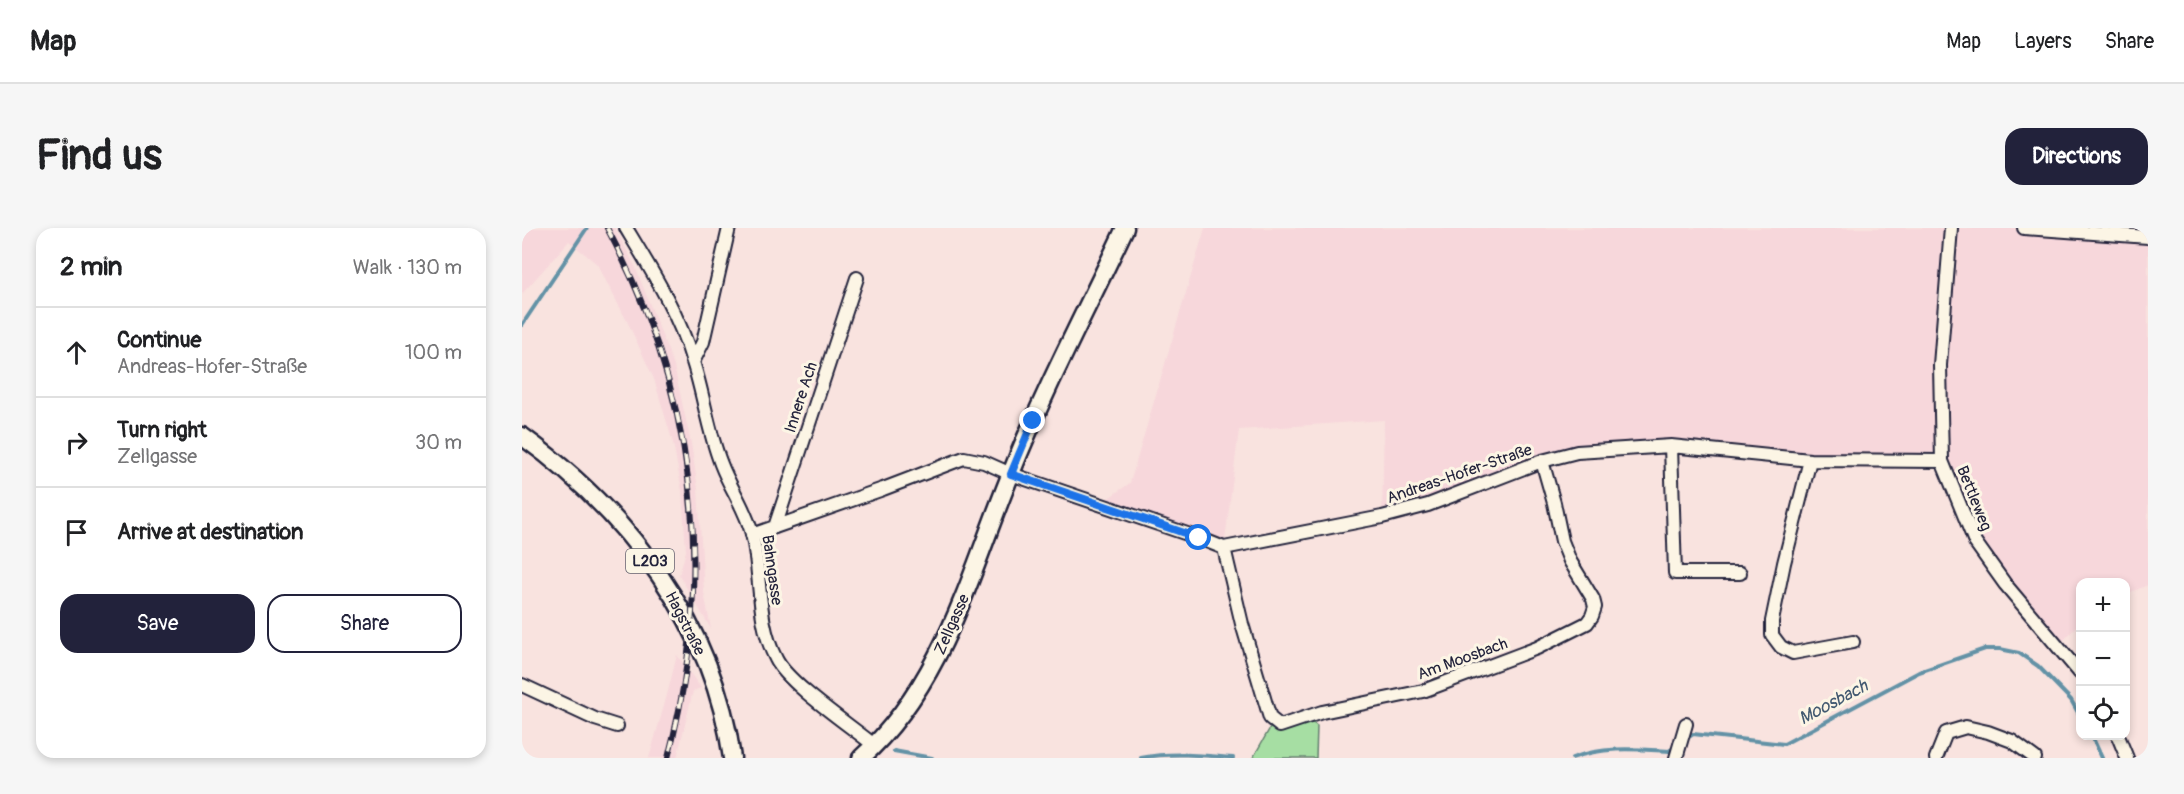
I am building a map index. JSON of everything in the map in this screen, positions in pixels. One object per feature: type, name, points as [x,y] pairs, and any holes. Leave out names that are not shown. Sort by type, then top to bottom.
[{"type":"main road","name":"Zellgasse","points":[[861,758],[892,727],[941,650],[1011,474],[1058,365],[1125,228]]},
{"type":"main road","name":"Hagstraße","points":[[522,436],[555,460],[610,512],[640,548],[671,594],[683,614],[710,674],[729,737],[732,758]]},
{"type":"street","name":"Bahngasse","points":[[626,228],[662,288],[693,362],[721,464],[745,513],[752,535],[764,628],[776,661],[796,683],[875,746]]},
{"type":"street","points":[[693,362],[703,342],[729,228]]},
{"type":"street","name":"Bettleweg","points":[[1951,228],[1940,365],[1942,461],[1975,542],[2005,584],[2076,668]]},
{"type":"street","points":[[2024,228],[2148,237]]},
{"type":"street","name":"Innere Ach","points":[[775,527],[857,278]]},
{"type":"street","points":[[1671,446],[1675,573],[1740,573]]},
{"type":"street","name":"Andreas-Hofer-Straße","points":[[1224,548],[1382,517],[1428,505],[1542,461],[1576,452],[1671,446],[1810,460],[1942,461]]},
{"type":"street","points":[[752,535],[964,458],[984,462],[1011,474],[1224,548]]},
{"type":"street","points":[[1810,460],[1784,563],[1772,621],[1772,636],[1781,647],[1793,653],[1853,642]]},
{"type":"street","name":"Am Moosbach","points":[[1224,548],[1242,624],[1270,718],[1280,726],[1322,712],[1423,691],[1537,648],[1587,623],[1592,615],[1595,607],[1593,599],[1570,561],[1562,541],[1542,461]]},
{"type":"street","points":[[522,686],[595,719],[617,726]]},
{"type":"street","points":[[1676,757],[1686,724]]},
{"type":"street","points":[[1936,758],[1946,733],[1966,727],[2012,741],[2035,758]]},
{"type":"street","points":[[2120,740],[2127,758]]},
{"type":"shaded area","points":[[522,228],[615,228],[635,266],[674,366],[691,443],[698,489],[704,592],[711,629],[679,575],[686,551],[682,491],[673,443],[654,379],[628,323],[597,264],[569,241],[522,294]]},
{"type":"shaded area","points":[[1205,228],[2148,228],[2148,585],[2130,592],[2130,578],[2076,578],[2076,627],[2058,646],[1975,542],[1942,461],[1877,462],[1671,446],[1577,452],[1382,517],[1384,420],[1239,430],[1224,548],[1100,504],[1130,483]]},
{"type":"shaded area","points":[[677,655],[701,688],[693,691],[677,758],[649,758],[667,695]]},
{"type":"green space","points":[[1274,721],[1284,731],[1303,724],[1313,723],[1317,726],[1316,758],[1253,758]]},
{"type":"waterway","points":[[522,325],[587,228]]},
{"type":"waterway","name":"Moosbach","points":[[1686,739],[1693,734],[1784,744],[1919,672],[1985,649],[2019,653],[2038,666],[2071,700],[2076,709]]},
{"type":"waterway","name":"Moosbach","points":[[2094,740],[2102,758]]},
{"type":"waterway","name":"Moosbach","points":[[1572,758],[1608,750],[1669,751],[1675,747]]},
{"type":"waterway","name":"Moosbach","points":[[894,751],[932,758]]},
{"type":"waterway","name":"Moosbach","points":[[1141,758],[1175,755],[1233,758]]},
{"type":"railway","points":[[607,228],[637,292],[661,356],[679,421],[689,487],[694,554],[691,621],[683,689],[668,758]]},
{"type":"route","points":[[1033,421],[1011,474],[1199,538]]}]
